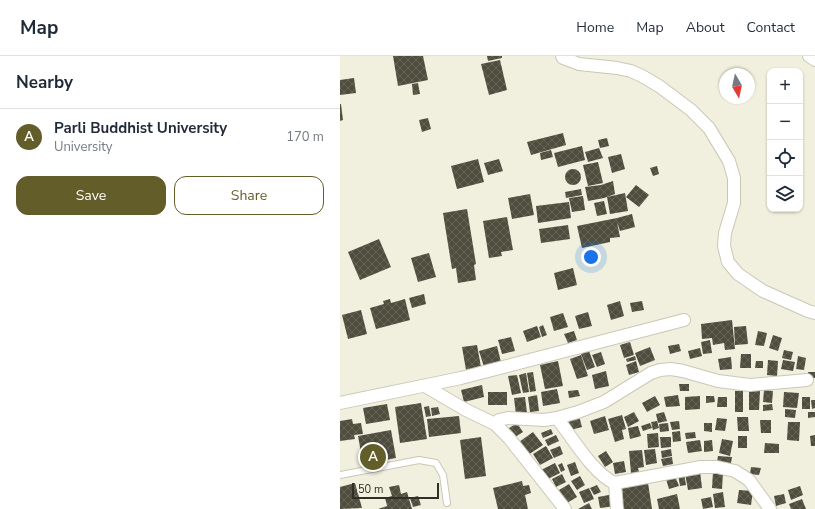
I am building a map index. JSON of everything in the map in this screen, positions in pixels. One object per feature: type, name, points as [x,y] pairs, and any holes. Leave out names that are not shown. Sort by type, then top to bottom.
[{"type":"street","points":[[562,56],[563,58],[579,64],[617,68],[631,71],[642,76],[659,86],[691,110],[710,128],[728,161],[734,178],[734,203],[725,233],[724,246],[728,262],[738,274],[763,291],[815,313]]},
{"type":"street","points":[[809,56],[815,60]]},
{"type":"street","points":[[340,403],[461,378],[684,320]]},
{"type":"street","points":[[495,424],[499,420],[508,418],[544,420],[578,412],[604,402],[651,372],[660,370],[671,369],[718,380],[750,385],[807,380]]},
{"type":"street","points":[[425,386],[466,410],[495,424],[509,438],[566,509]]},
{"type":"street","points":[[557,418],[592,466],[606,478],[615,483],[701,466],[717,467],[735,472],[749,480],[770,509]]},
{"type":"street","points":[[615,483],[617,509]]},
{"type":"lane","points":[[340,475],[419,460],[436,464],[442,475],[447,503]]},
{"type":"building","points":[[393,56],[423,56],[428,80],[398,86]]},
{"type":"building","points":[[487,56],[502,56],[502,58],[488,61]]},
{"type":"building","points":[[500,60],[507,90],[489,95],[481,64]]},
{"type":"building","points":[[354,78],[356,93],[340,95],[340,80]]},
{"type":"building","points":[[418,83],[420,94],[413,95],[412,84]]},
{"type":"building","points":[[340,104],[343,120],[340,121]]},
{"type":"building","points":[[428,118],[431,129],[422,132],[419,120]]},
{"type":"building","points":[[563,133],[566,145],[531,155],[527,142]]},
{"type":"building","points":[[607,138],[609,146],[600,148],[598,140]]},
{"type":"building","points":[[582,146],[585,160],[558,167],[554,153]]},
{"type":"building","points":[[599,148],[603,158],[588,162],[585,152]]},
{"type":"building","points":[[551,150],[553,157],[541,160],[540,153]]},
{"type":"building","points":[[621,154],[625,169],[612,173],[608,157]]},
{"type":"building","points":[[478,159],[484,182],[457,189],[451,166]]},
{"type":"building","points":[[499,159],[503,171],[488,175],[484,163]]},
{"type":"building","points":[[598,162],[603,183],[588,186],[583,165]]},
{"type":"building","points":[[657,166],[659,174],[653,176],[650,168]]},
{"type":"building","points":[[573,169],[580,174],[581,177],[576,184],[573,185],[566,180],[565,177],[570,170]]},
{"type":"building","points":[[613,181],[615,194],[588,201],[585,187],[601,185]]},
{"type":"building","points":[[636,185],[649,195],[639,207],[626,197]]},
{"type":"building","points":[[581,189],[582,195],[566,198],[565,192]]},
{"type":"building","points":[[625,193],[628,211],[610,214],[607,197]]},
{"type":"building","points":[[530,194],[534,215],[512,219],[508,198]]},
{"type":"building","points":[[583,196],[585,210],[572,212],[569,198]]},
{"type":"building","points":[[604,201],[607,214],[597,216],[594,203]]},
{"type":"building","points":[[569,202],[571,218],[538,223],[536,206]]},
{"type":"building","points":[[467,209],[476,264],[474,265],[476,280],[458,283],[456,268],[452,269],[443,213]]},
{"type":"building","points":[[632,214],[635,227],[620,231],[617,222],[620,237],[610,238],[610,242],[582,248],[577,226]]},
{"type":"building","points":[[507,217],[513,250],[501,252],[502,256],[489,258],[483,221]]},
{"type":"building","points":[[568,225],[570,239],[541,243],[539,229]]},
{"type":"building","points":[[379,239],[391,267],[360,280],[348,252]]},
{"type":"building","points":[[429,253],[436,277],[418,282],[411,258]]},
{"type":"building","points":[[573,268],[577,285],[558,290],[554,273]]},
{"type":"building","points":[[424,294],[426,304],[412,308],[409,298]]},
{"type":"building","points":[[390,299],[391,303],[405,299],[410,320],[376,329],[370,308],[384,304],[383,301]]},
{"type":"building","points":[[620,301],[624,316],[611,320],[607,305]]},
{"type":"building","points":[[642,301],[644,310],[632,312],[630,303]]},
{"type":"building","points":[[361,310],[367,334],[348,339],[342,315]]},
{"type":"building","points":[[588,312],[592,326],[579,329],[575,316]]},
{"type":"building","points":[[563,313],[568,327],[554,331],[550,317]]},
{"type":"building","points":[[732,320],[735,349],[725,350],[724,343],[713,345],[712,338],[702,339],[701,324]]},
{"type":"building","points":[[543,325],[547,335],[542,337],[539,327]]},
{"type":"building","points":[[537,326],[541,337],[527,342],[523,331]]},
{"type":"building","points":[[746,326],[748,344],[735,345],[734,327]]},
{"type":"building","points":[[574,331],[577,340],[568,343],[564,334]]},
{"type":"building","points":[[758,331],[767,333],[764,346],[755,345]]},
{"type":"building","points":[[773,335],[782,338],[778,351],[769,348]]},
{"type":"building","points":[[511,337],[515,351],[502,354],[498,340]]},
{"type":"building","points":[[710,340],[712,353],[703,354],[701,342]]},
{"type":"building","points":[[630,342],[634,355],[624,358],[620,345]]},
{"type":"building","points":[[679,344],[681,351],[670,354],[668,346]]},
{"type":"building","points":[[477,345],[481,367],[466,370],[462,347]]},
{"type":"building","points":[[497,346],[501,362],[484,367],[479,351]]},
{"type":"building","points":[[650,347],[655,360],[640,366],[635,353]]},
{"type":"building","points":[[700,348],[702,356],[690,359],[688,351]]},
{"type":"building","points":[[784,350],[793,352],[791,360],[782,358]]},
{"type":"building","points":[[589,351],[595,367],[587,370],[581,354]]},
{"type":"building","points":[[601,352],[605,364],[597,367],[592,355]]},
{"type":"building","points":[[741,354],[751,354],[751,368],[740,368]]},
{"type":"building","points":[[581,355],[588,376],[577,379],[570,359]]},
{"type":"building","points":[[635,356],[636,360],[627,362],[626,359]]},
{"type":"building","points":[[798,356],[806,358],[804,370],[796,369]]},
{"type":"building","points":[[731,357],[732,369],[720,370],[718,359]]},
{"type":"building","points":[[768,360],[778,361],[777,376],[767,375]]},
{"type":"building","points":[[783,360],[795,362],[793,371],[781,369]]},
{"type":"building","points":[[558,361],[563,386],[545,389],[540,365]]},
{"type":"building","points":[[636,361],[639,372],[629,375],[626,365]]},
{"type":"building","points":[[756,361],[763,361],[763,368],[755,368]]},
{"type":"building","points":[[606,371],[609,386],[595,389],[592,375]]},
{"type":"building","points":[[533,372],[536,391],[530,392],[527,373]]},
{"type":"building","points":[[808,372],[815,372],[815,378],[809,378]]},
{"type":"building","points":[[526,373],[529,392],[523,393],[519,375]]},
{"type":"building","points":[[517,375],[521,393],[512,395],[508,376]]},
{"type":"building","points":[[679,384],[689,384],[689,391],[680,391]]},
{"type":"building","points":[[482,385],[484,397],[464,402],[461,390]]},
{"type":"building","points":[[557,389],[560,403],[543,406],[541,392]]},
{"type":"building","points":[[578,390],[580,396],[569,398],[568,391]]},
{"type":"building","points":[[764,390],[773,391],[772,403],[763,402]]},
{"type":"building","points":[[735,391],[743,391],[743,412],[735,412]]},
{"type":"building","points":[[749,391],[760,391],[759,410],[749,410]]},
{"type":"building","points":[[488,392],[507,392],[507,405],[488,405]]},
{"type":"building","points":[[784,392],[799,393],[797,408],[783,407]]},
{"type":"building","points":[[537,395],[539,411],[530,412],[528,397]]},
{"type":"building","points":[[678,395],[680,406],[666,407],[664,397]]},
{"type":"building","points":[[655,396],[660,405],[647,412],[642,403]]},
{"type":"building","points":[[700,396],[700,409],[685,410],[685,397]]},
{"type":"building","points":[[706,396],[714,396],[715,402],[706,403]]},
{"type":"building","points":[[525,397],[527,413],[516,415],[514,398]]},
{"type":"building","points":[[718,397],[727,397],[727,407],[717,407]]},
{"type":"building","points":[[802,397],[810,397],[810,409],[802,409]]},
{"type":"building","points":[[811,400],[815,400],[815,408],[812,409]]},
{"type":"building","points":[[421,403],[427,439],[400,443],[395,407]]},
{"type":"building","points":[[387,404],[390,420],[366,424],[363,408]]},
{"type":"building","points":[[772,404],[773,410],[763,411],[763,405]]},
{"type":"building","points":[[429,406],[431,416],[426,417],[424,407]]},
{"type":"building","points":[[438,407],[440,414],[432,416],[431,408]]},
{"type":"building","points":[[785,409],[796,410],[795,418],[785,417]]},
{"type":"building","points":[[634,412],[639,421],[628,427],[624,417]]},
{"type":"building","points":[[664,412],[667,421],[658,423],[656,414]]},
{"type":"building","points":[[808,412],[815,412],[815,417],[808,418]]},
{"type":"building","points":[[622,415],[626,429],[622,430],[624,439],[615,442],[608,419]]},
{"type":"building","points":[[459,416],[461,433],[429,437],[427,419]]},
{"type":"building","points":[[579,416],[582,427],[571,430],[568,419]]},
{"type":"building","points":[[605,416],[609,430],[594,434],[590,421]]},
{"type":"building","points":[[737,417],[748,417],[749,431],[738,431]]},
{"type":"building","points":[[717,418],[727,419],[725,431],[715,430]]},
{"type":"building","points":[[352,419],[353,424],[361,423],[363,434],[354,435],[355,439],[340,441],[340,421]]},
{"type":"building","points":[[760,420],[771,420],[771,433],[761,433]]},
{"type":"building","points":[[657,421],[659,428],[653,430],[651,422]]},
{"type":"building","points":[[679,421],[680,429],[672,430],[670,422]]},
{"type":"building","points":[[788,422],[800,422],[799,441],[787,440]]},
{"type":"building","points":[[517,423],[523,432],[512,439],[506,430]]},
{"type":"building","points":[[650,423],[652,428],[643,431],[641,426]]},
{"type":"building","points":[[668,423],[669,431],[660,432],[659,424]]},
{"type":"building","points":[[704,423],[712,423],[712,432],[704,431]]},
{"type":"building","points":[[638,426],[641,436],[630,439],[628,428]]},
{"type":"building","points":[[551,429],[553,434],[543,438],[541,433]]},
{"type":"building","points":[[391,430],[396,458],[363,464],[358,436]]},
{"type":"building","points":[[680,431],[681,441],[673,442],[672,432]]},
{"type":"building","points":[[533,432],[543,445],[528,455],[519,442]]},
{"type":"building","points":[[695,432],[696,438],[686,439],[685,433]]},
{"type":"building","points":[[658,433],[659,447],[648,448],[647,434]]},
{"type":"building","points":[[556,435],[559,441],[548,446],[545,440]]},
{"type":"building","points":[[815,435],[815,446],[811,446],[810,436]]},
{"type":"building","points":[[738,436],[747,436],[747,448],[738,448]]},
{"type":"building","points":[[481,437],[486,476],[465,479],[460,440]]},
{"type":"building","points":[[660,437],[671,437],[671,447],[661,448]]},
{"type":"building","points":[[722,439],[733,441],[730,456],[719,453]]},
{"type":"building","points":[[700,440],[702,451],[688,453],[686,442]]},
{"type":"building","points":[[712,440],[713,451],[704,452],[704,441]]},
{"type":"building","points":[[765,443],[779,444],[779,453],[764,453]]},
{"type":"building","points":[[546,446],[553,458],[540,465],[533,454]]},
{"type":"building","points":[[560,446],[563,454],[554,458],[550,450]]},
{"type":"building","points":[[655,449],[657,463],[646,465],[644,450]]},
{"type":"building","points":[[671,449],[672,456],[662,458],[661,451]]},
{"type":"building","points":[[642,450],[644,467],[638,468],[639,472],[631,473],[629,451]]},
{"type":"building","points":[[606,451],[613,462],[605,467],[598,456]]},
{"type":"building","points":[[718,456],[732,457],[731,463],[717,462]]},
{"type":"building","points":[[672,457],[673,464],[663,466],[661,459]]},
{"type":"building","points":[[624,461],[626,472],[615,474],[613,463]]},
{"type":"building","points":[[575,462],[579,473],[571,476],[567,465]]},
{"type":"building","points":[[555,463],[560,473],[546,480],[541,470]]},
{"type":"building","points":[[562,463],[565,470],[561,472],[558,465]]},
{"type":"building","points":[[751,467],[761,468],[759,475],[750,474]]},
{"type":"building","points":[[700,471],[702,488],[688,490],[685,473]]},
{"type":"building","points":[[713,472],[723,473],[722,489],[712,488]]},
{"type":"building","points":[[684,473],[686,485],[680,486],[678,474]]},
{"type":"building","points":[[562,474],[566,482],[556,487],[552,479]]},
{"type":"building","points":[[580,476],[585,485],[577,490],[571,481]]},
{"type":"building","points":[[675,476],[679,486],[669,489],[666,479]]},
{"type":"building","points":[[522,481],[523,486],[529,485],[531,493],[525,495],[528,509],[498,509],[493,488]]},
{"type":"building","points":[[355,483],[362,508],[340,509],[340,487]]},
{"type":"building","points":[[648,483],[652,509],[621,509],[618,487]]},
{"type":"building","points":[[569,484],[577,497],[567,503],[559,490]]},
{"type":"building","points":[[399,485],[401,494],[407,492],[412,509],[388,509],[385,498],[392,496],[389,487]]},
{"type":"building","points":[[597,485],[601,492],[594,495],[590,488]]},
{"type":"building","points":[[800,486],[803,495],[791,500],[788,490]]},
{"type":"building","points":[[589,488],[594,499],[584,503],[579,492]]},
{"type":"building","points":[[739,490],[753,491],[751,505],[737,503]]},
{"type":"building","points":[[723,492],[725,507],[715,508],[713,494]]},
{"type":"building","points":[[614,494],[616,506],[600,508],[598,497]]},
{"type":"building","points":[[677,494],[680,509],[659,509],[657,499]]},
{"type":"building","points":[[784,494],[786,503],[776,506],[774,496]]},
{"type":"building","points":[[418,496],[421,505],[413,507],[410,498]]},
{"type":"building","points":[[711,497],[713,507],[703,509],[701,499]]},
{"type":"building","points":[[802,499],[806,509],[791,509],[789,504]]},
{"type":"building","points":[[589,503],[592,509],[578,509]]},
{"type":"building","points":[[387,506],[388,509],[378,509]]},
{"type":"place","name":"Parli Buddhist University","points":[[373,457]]}]
